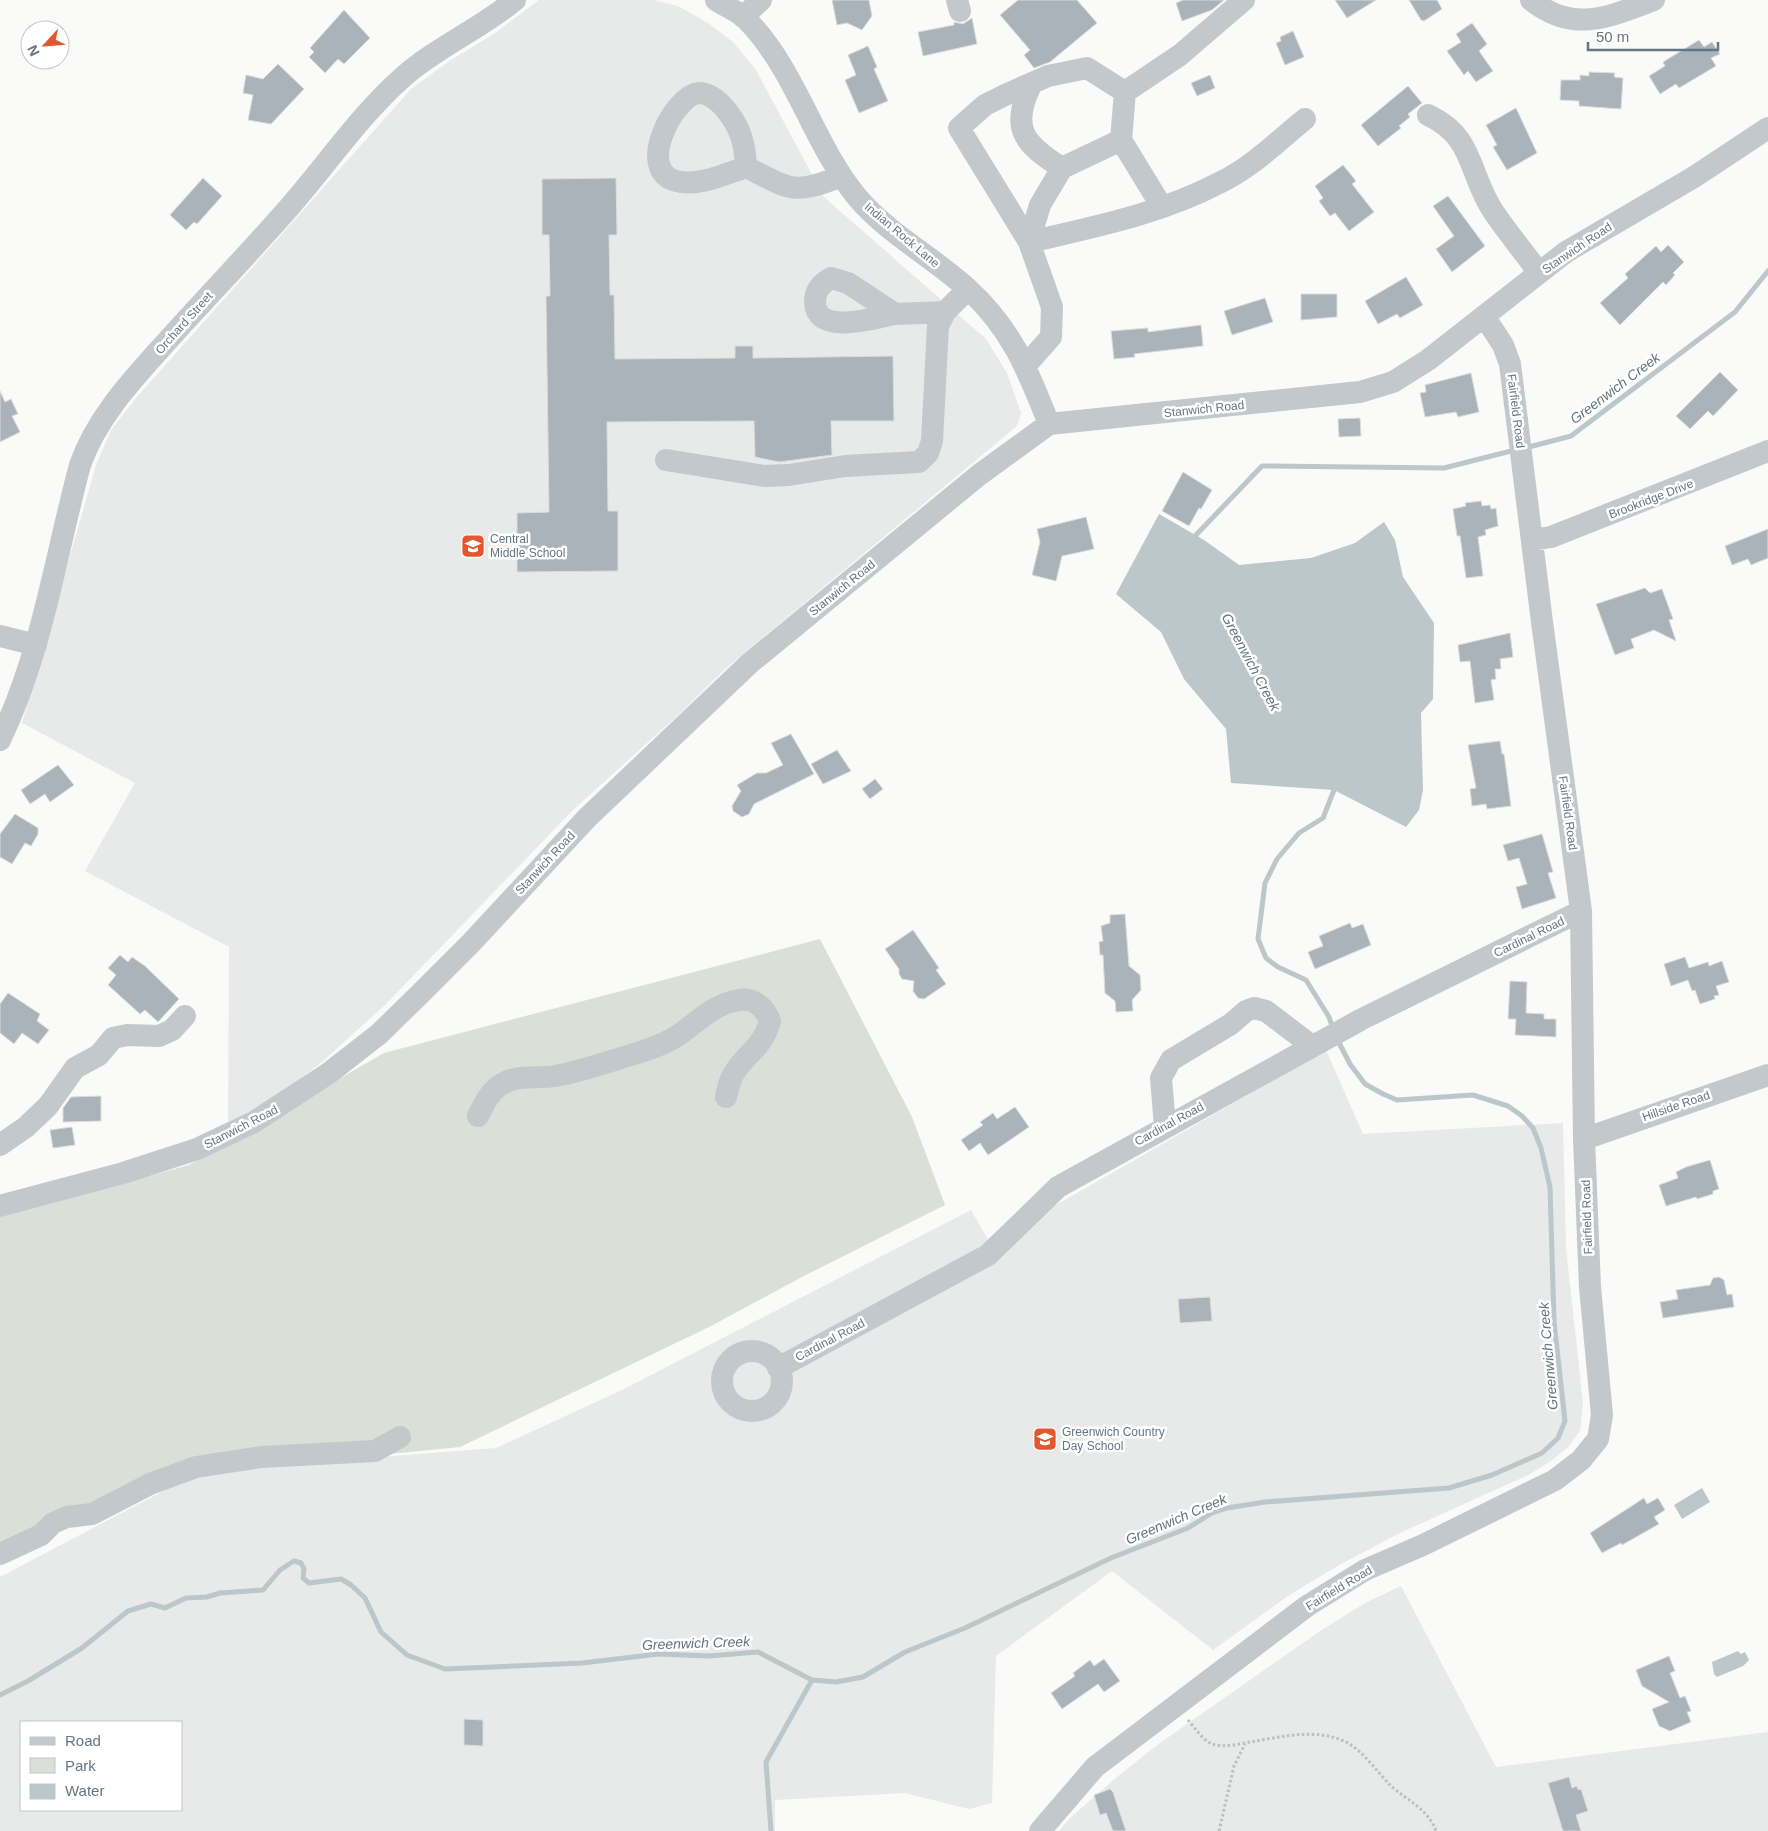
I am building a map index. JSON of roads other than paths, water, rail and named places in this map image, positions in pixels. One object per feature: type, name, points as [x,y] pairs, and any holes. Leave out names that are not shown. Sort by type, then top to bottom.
[{"type":"street","name":"Orchard Street","points":[[0,740],[18,702],[36,645],[80,465],[90,440],[105,415],[159,350],[289,208],[391,88],[426,60],[495,16],[515,0]]},
{"type":"street","name":"Indian Rock Lane","points":[[716,0],[743,17],[768,45],[784,68],[812,125],[841,176],[858,197],[883,222],[968,289],[988,309],[1017,347],[1049,424]]},
{"type":"street","points":[[743,17],[761,0]]},
{"type":"street","points":[[1125,92],[1180,55],[1244,0]]},
{"type":"street","points":[[1532,0],[1562,18],[1585,20],[1617,14],[1654,0]]},
{"type":"street","points":[[1026,365],[1051,337],[1052,307],[1029,242],[959,128],[985,105],[1048,76],[1087,68],[1125,92]]},
{"type":"street","points":[[1032,83],[1022,102],[1020,120],[1025,136],[1038,153],[1062,168]]},
{"type":"street","points":[[1125,92],[1121,140],[1162,207]]},
{"type":"street","points":[[1428,115],[1443,122],[1463,142],[1492,210],[1539,273]]},
{"type":"street","points":[[1029,242],[1162,207],[1220,183],[1263,154],[1305,119]]},
{"type":"street","name":"Stanwich Road","points":[[0,1206],[123,1173],[197,1149],[254,1122],[329,1073],[379,1034],[412,1002],[477,937],[587,818],[750,663],[979,475],[1049,424],[1372,390],[1393,382],[1416,369],[1539,273],[1585,240],[1694,177],[1768,128]]},
{"type":"street","points":[[1029,242],[1040,205],[1062,168],[1121,140]]},
{"type":"street","points":[[746,167],[782,186],[793,188],[812,187],[841,176]]},
{"type":"street","points":[[666,460],[764,476],[789,475],[845,466],[919,462],[928,453],[932,441],[938,326],[945,312],[968,289]]},
{"type":"street","points":[[896,314],[945,312]]},
{"type":"street","name":"Fairfield Road","points":[[1040,1831],[1096,1768],[1307,1606],[1365,1570],[1423,1545],[1555,1480],[1581,1460],[1598,1439],[1602,1415],[1590,1288],[1584,1138],[1581,912],[1516,406],[1507,354],[1484,316]]},
{"type":"street","name":"Brookridge Drive","points":[[1532,540],[1551,537],[1768,451]]},
{"type":"street","points":[[0,636],[36,645]]},
{"type":"street","name":"Cardinal Road","points":[[778,1368],[988,1255],[1058,1187],[1328,1038],[1581,912]]},
{"type":"street","points":[[478,1116],[487,1097],[502,1084],[515,1079],[576,1072],[631,1055],[667,1042],[708,1012],[739,1000],[752,1001],[762,1007],[770,1021],[759,1046],[736,1070],[730,1081],[726,1097]]},
{"type":"street","points":[[1165,1127],[1161,1078],[1171,1060],[1231,1024],[1246,1011],[1254,1008],[1266,1011],[1328,1038]]},
{"type":"street","points":[[0,1145],[26,1127],[48,1106],[75,1068],[99,1055],[112,1038],[127,1035],[159,1036],[172,1030],[185,1016]]},
{"type":"street","name":"Hillside Road","points":[[1584,1138],[1768,1075]]},
{"type":"street","points":[[0,1554],[41,1535],[53,1524],[67,1518],[92,1514],[150,1484],[189,1469],[219,1462],[261,1457],[375,1451],[400,1437]]},
{"type":"water","points":[[1159,514],[1204,540],[1239,565],[1311,558],[1355,543],[1384,522],[1395,540],[1403,577],[1434,623],[1433,699],[1421,713],[1423,790],[1419,810],[1406,827],[1334,790],[1231,783],[1226,729],[1184,679],[1161,632],[1116,594]]},
{"type":"water","points":[[1702,1488],[1710,1502],[1682,1519],[1674,1505]]},
{"type":"water","points":[[1738,1651],[1741,1654],[1745,1652],[1749,1660],[1743,1666],[1717,1677],[1714,1674],[1712,1662]]},
{"type":"waterway","name":"Greenwich Creek","points":[[1525,448],[1571,436],[1735,312],[1768,271]]},
{"type":"waterway","name":"Greenwich Creek","points":[[1196,541],[1196,535],[1262,466],[1444,468],[1515,450]]},
{"type":"waterway","name":"Greenwich Creek","points":[[1331,785],[1334,790],[1323,818],[1299,833],[1277,859],[1265,883],[1258,939],[1266,958],[1278,967],[1306,980],[1329,1017],[1333,1029]]},
{"type":"waterway","name":"Greenwich Creek","points":[[0,1695],[28,1681],[82,1648],[128,1611],[151,1604],[165,1608],[186,1598],[263,1590],[280,1570],[294,1561],[301,1563],[304,1569],[303,1578],[309,1583],[341,1579],[351,1585],[365,1598],[381,1632],[407,1655],[445,1669],[582,1663],[659,1654],[709,1656],[758,1652],[812,1680],[836,1682],[863,1677],[905,1652],[965,1628],[1111,1558],[1188,1528],[1212,1513],[1227,1508],[1265,1502],[1449,1488],[1492,1475],[1542,1453],[1558,1438],[1565,1421],[1554,1321],[1550,1187],[1541,1148],[1533,1128],[1522,1116],[1508,1106],[1473,1095],[1397,1100],[1383,1094],[1365,1084],[1350,1064],[1337,1039]]},
{"type":"waterway","points":[[771,1831],[766,1762],[812,1680]]},
{"type":"place","name":"Central Middle School","points":[[473,546]]},
{"type":"place","name":"Greenwich Country Day School","points":[[1045,1439]]}]
